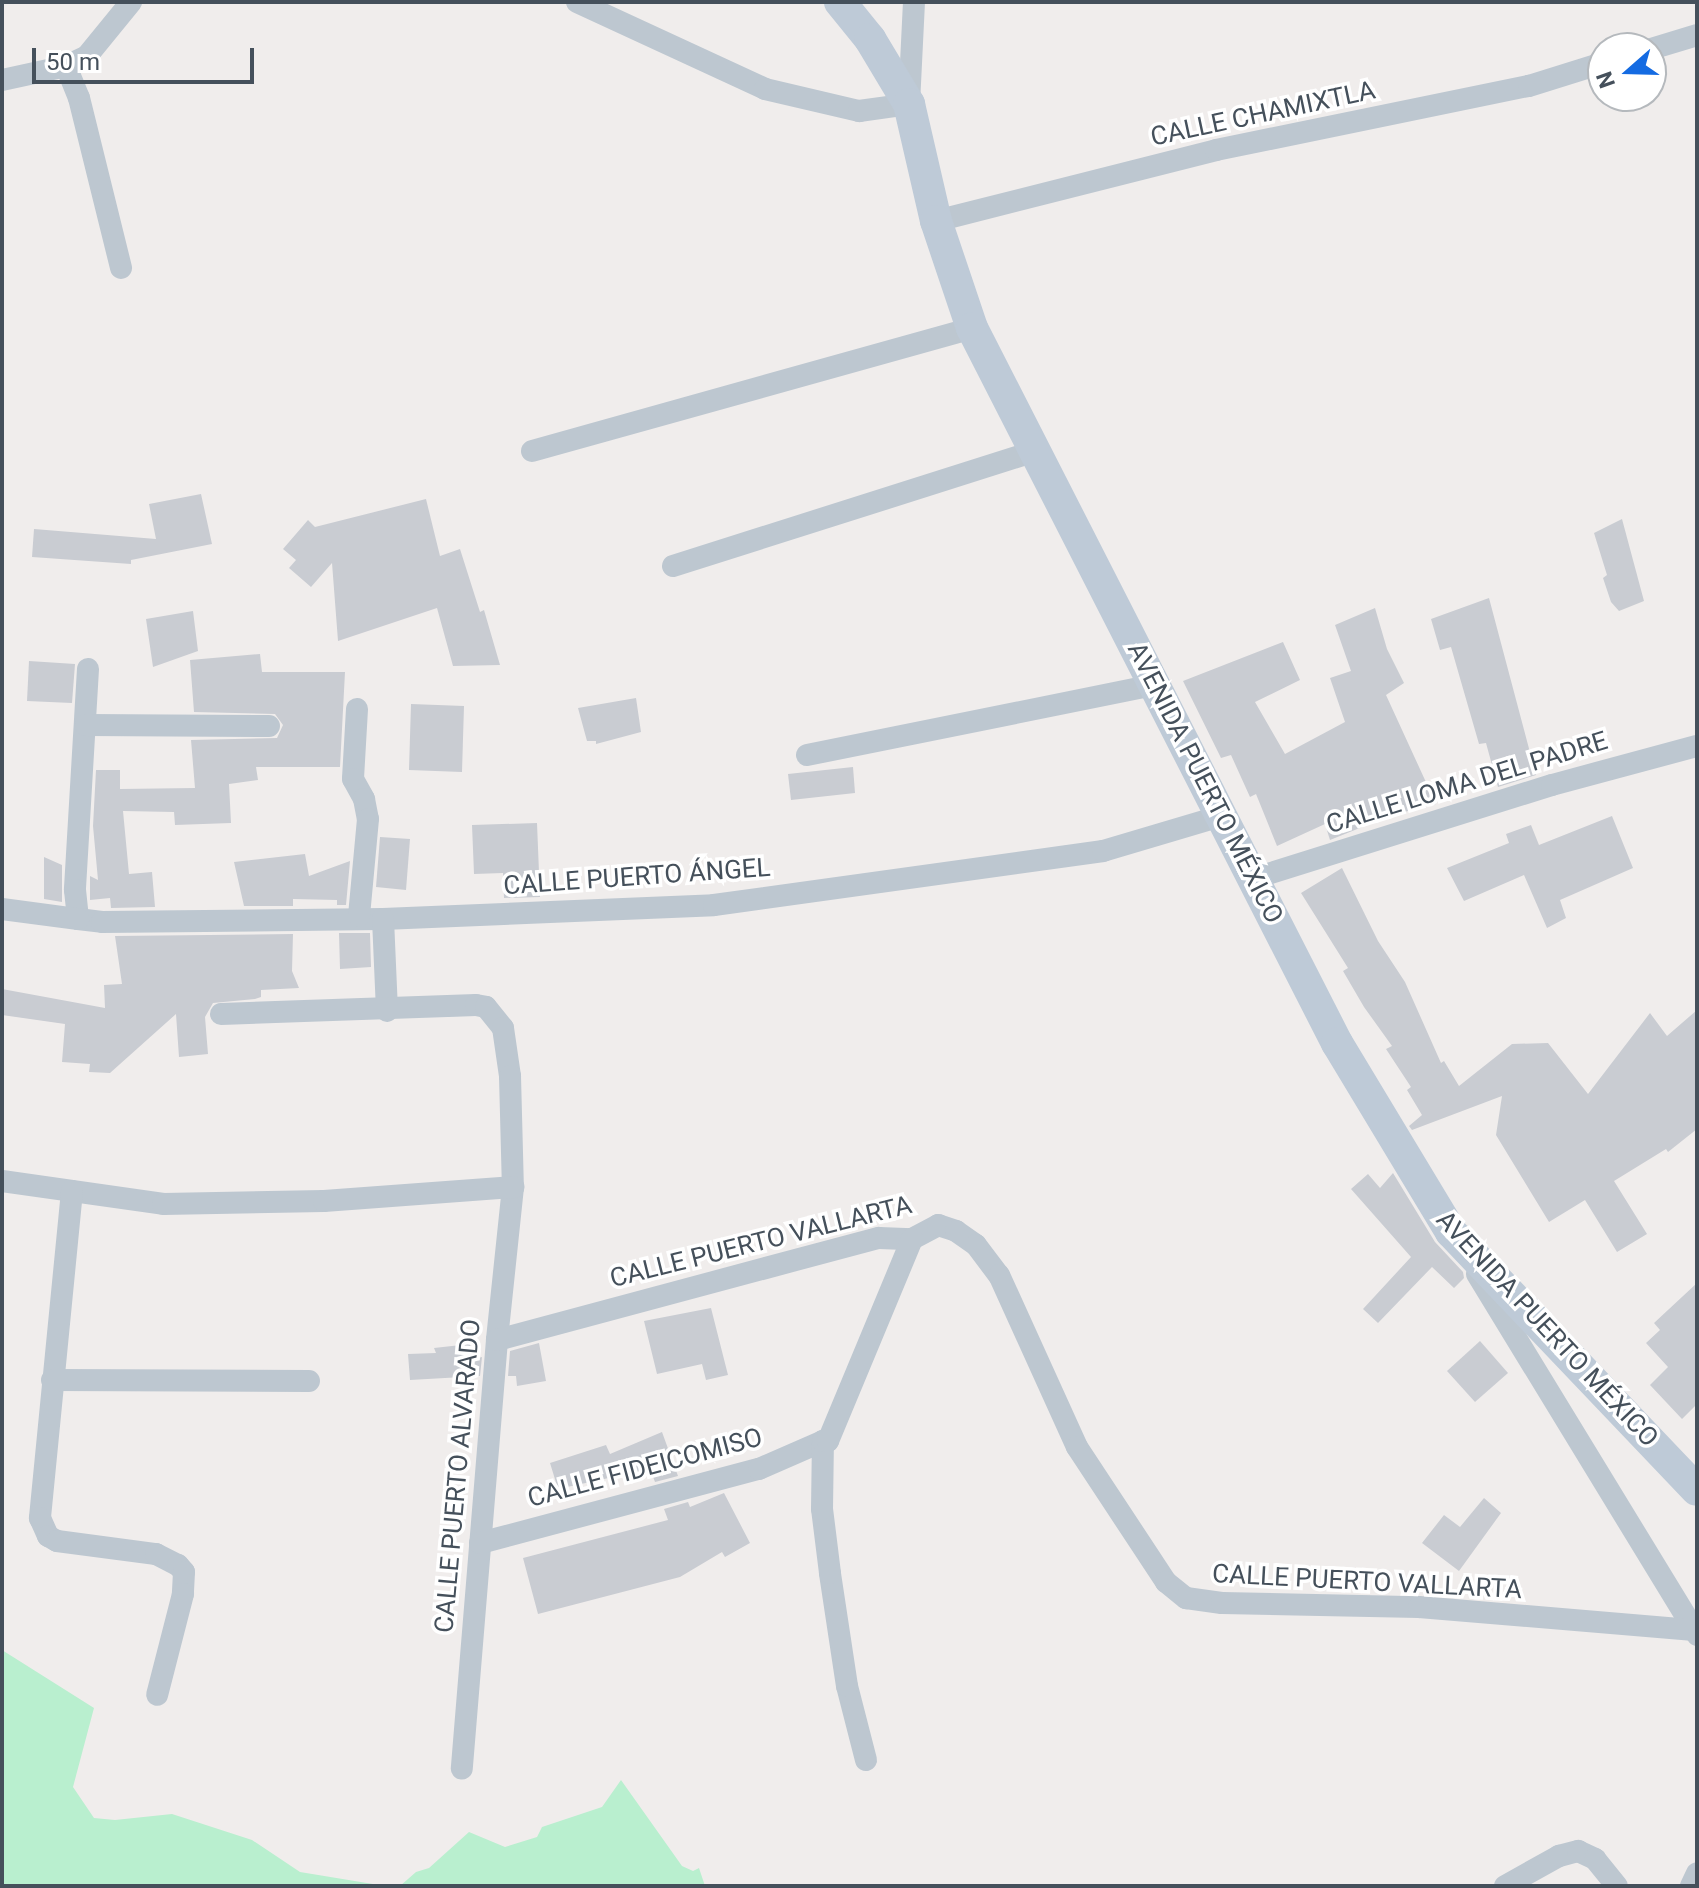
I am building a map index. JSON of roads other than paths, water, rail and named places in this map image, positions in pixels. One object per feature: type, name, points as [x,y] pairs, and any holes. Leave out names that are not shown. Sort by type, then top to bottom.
[{"type":"main road","name":"AVENIDA PUERTO MÉXICO","points":[[840,2],[870,39],[909,104],[936,221],[972,328],[1337,1043],[1451,1232],[1697,1490]]},
{"type":"street","points":[[2,80],[66,66],[87,56],[131,2]]},
{"type":"street","points":[[577,2],[765,89],[859,111],[909,104],[914,2]]},
{"type":"street","points":[[1667,44],[1697,35]]},
{"type":"street","points":[[66,66],[79,98],[121,268]]},
{"type":"street","name":"CALLE CHAMIXTLA","points":[[936,221],[1216,150],[1529,86],[1587,68]]},
{"type":"street","points":[[532,451],[972,328]]},
{"type":"street","points":[[673,566],[1035,451]]},
{"type":"street","points":[[78,919],[75,890],[88,669]]},
{"type":"street","points":[[807,755],[1155,685]]},
{"type":"street","points":[[357,709],[353,779],[364,799],[368,819],[359,916]]},
{"type":"street","points":[[86,725],[269,726]]},
{"type":"street","name":"CALLE LOMA DEL PADRE","points":[[1255,878],[1552,785],[1697,746]]},
{"type":"street","name":"CALLE PUERTO ÁNGEL","points":[[2,909],[102,922],[359,916],[383,919],[714,905],[1103,851],[1221,816]]},
{"type":"street","points":[[221,1014],[387,1011],[383,919]]},
{"type":"street","name":"CALLE PUERTO ALVARADO","points":[[387,1011],[476,1005],[486,1007],[503,1028],[507,1047],[513,1187],[497,1340],[462,1769]]},
{"type":"street","points":[[2,1181],[163,1204],[324,1201],[513,1187]]},
{"type":"street","points":[[72,1191],[39,1502],[43,1529],[57,1541],[156,1554],[178,1565],[184,1572],[183,1594],[157,1695]]},
{"type":"street","name":"CALLE PUERTO VALLARTA","points":[[497,1340],[879,1238],[912,1239],[938,1225],[956,1231],[987,1257],[1016,1308],[1077,1447],[1145,1553],[1166,1582],[1186,1598],[1222,1603],[1419,1607],[1696,1632]]},
{"type":"street","points":[[1451,1232],[1696,1632]]},
{"type":"street","points":[[866,1760],[847,1686],[830,1573],[822,1509],[823,1441],[828,1441],[912,1239]]},
{"type":"street","points":[[52,1380],[309,1381]]},
{"type":"street","name":"CALLE FIDEICOMISO","points":[[480,1543],[759,1469],[823,1441]]},
{"type":"street","points":[[1505,1886],[1559,1856],[1578,1851],[1595,1859],[1617,1886]]},
{"type":"street","points":[[1691,1886],[1697,1873]]}]
